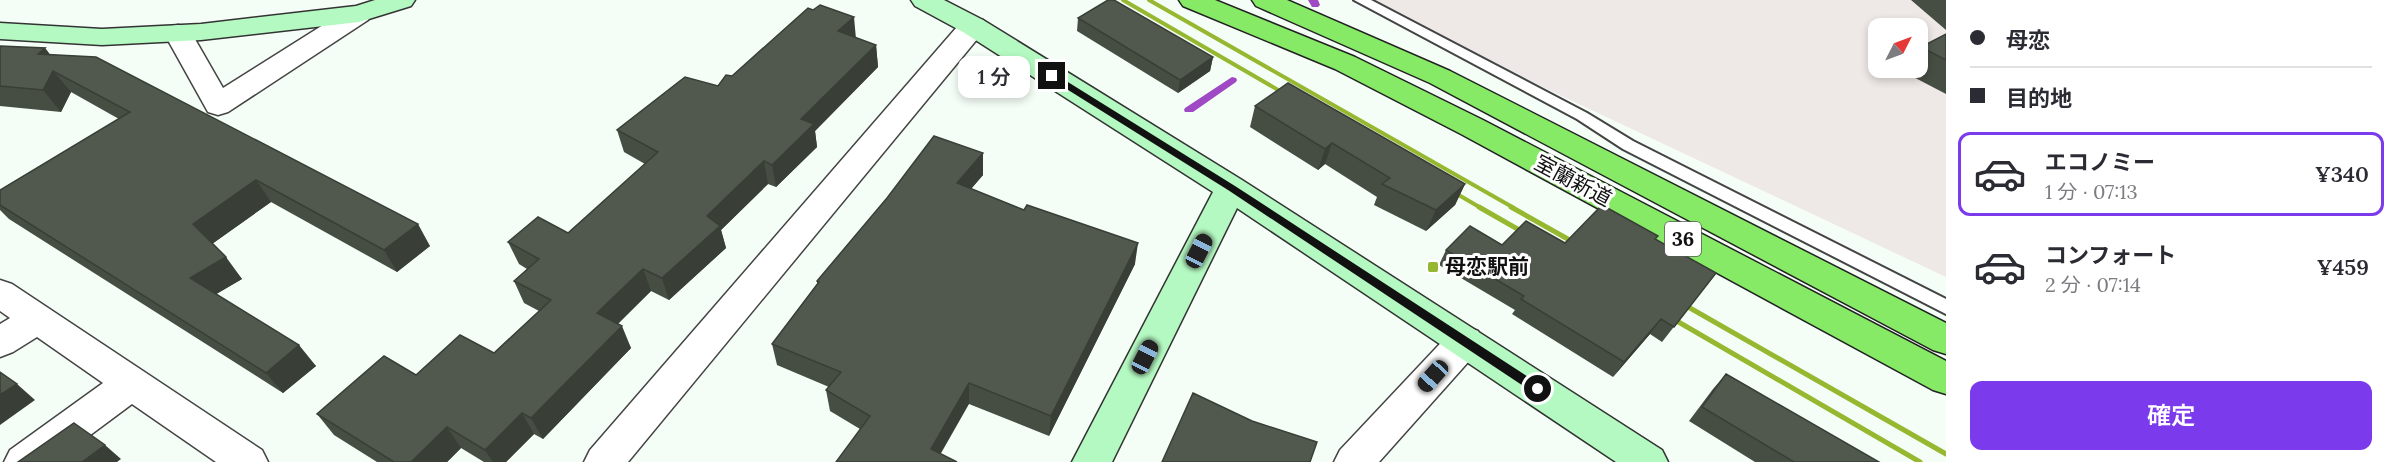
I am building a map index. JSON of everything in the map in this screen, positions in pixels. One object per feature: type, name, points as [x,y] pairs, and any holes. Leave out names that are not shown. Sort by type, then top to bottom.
[{"type":"highway","name":"室蘭新道","points":[[1192,0],[1345,63],[1429,88],[1946,340]]},
{"type":"highway","name":"室蘭新道","points":[[1265,0],[1429,88],[1946,379]]},
{"type":"street","points":[[0,31],[102,37],[177,33],[359,14],[402,0]]},
{"type":"street","points":[[604,462],[946,9],[1231,188],[1648,462]]},
{"type":"street","points":[[177,33],[218,105],[359,14]]},
{"type":"street","points":[[1092,462],[1231,188]]},
{"type":"street","points":[[0,293],[248,462]]},
{"type":"street","points":[[0,342],[36,319]]},
{"type":"street","points":[[1354,462],[1465,341]]},
{"type":"street","points":[[24,462],[132,383]]},
{"type":"lane","points":[[1361,0],[1582,116],[1628,145],[1946,307]]},
{"type":"shaded area","points":[[1358,0],[1946,0],[1946,277]]},
{"type":"building","points":[[1108,0],[1114,0],[1213,57],[1180,80],[1078,18]]},
{"type":"building","points":[[820,5],[854,17],[838,31],[876,45],[801,119],[814,124],[772,165],[764,161],[707,216],[720,226],[662,278],[643,269],[597,313],[622,326],[531,418],[522,413],[485,450],[447,427],[411,462],[394,462],[317,414],[384,356],[416,375],[460,335],[494,353],[551,300],[514,281],[539,259],[508,242],[538,217],[568,233],[658,152],[617,130],[685,77],[718,86],[726,75],[732,76],[808,8],[813,10]]},
{"type":"building","points":[[1946,34],[1946,60],[1928,51],[1928,43]]},
{"type":"building","points":[[0,46],[45,48],[38,54],[96,57],[418,224],[384,250],[256,180],[193,224],[226,257],[190,278],[299,345],[266,373],[0,205],[0,190],[130,112],[53,71],[43,90],[0,86]]},
{"type":"building","points":[[1288,83],[1465,184],[1436,210],[1382,184],[1390,178],[1332,143],[1325,149],[1255,106]]},
{"type":"building","points":[[934,136],[983,153],[957,183],[1024,210],[1027,205],[1138,243],[1051,416],[969,383],[931,449],[957,462],[836,462],[870,416],[826,390],[841,372],[772,344],[819,282],[817,281],[887,198]]},
{"type":"building","points":[[1602,205],[1658,236],[1655,239],[1716,273],[1674,327],[1661,319],[1624,362],[1521,299],[1524,296],[1446,250],[1470,226],[1502,245],[1526,221],[1565,243]]},
{"type":"building","points":[[0,372],[17,384],[0,395]]},
{"type":"building","points":[[1726,374],[1879,462],[1794,462],[1702,407]]},
{"type":"building","points":[[1193,393],[1252,421],[1317,442],[1310,462],[1162,462]]},
{"type":"building","points":[[74,423],[105,445],[82,462],[18,462]]},
{"type":"waterway","points":[[1313,0],[1315,5]]},
{"type":"waterway","points":[[1189,110],[1232,80]]},
{"type":"railway","points":[[1123,0],[1292,98]]},
{"type":"railway","points":[[1149,0],[1514,208]]},
{"type":"railway","points":[[1445,187],[1481,208]]},
{"type":"railway","points":[[1479,207],[1533,238]]},
{"type":"railway","points":[[1511,207],[1582,247]]},
{"type":"railway","points":[[1676,300],[1946,454]]},
{"type":"railway","points":[[1663,313],[1920,462]]},
{"type":"place","name":"母恋駅前","points":[[1433,267]]},
{"type":"route","points":[[1052,76],[1231,188],[1538,389]]}]
